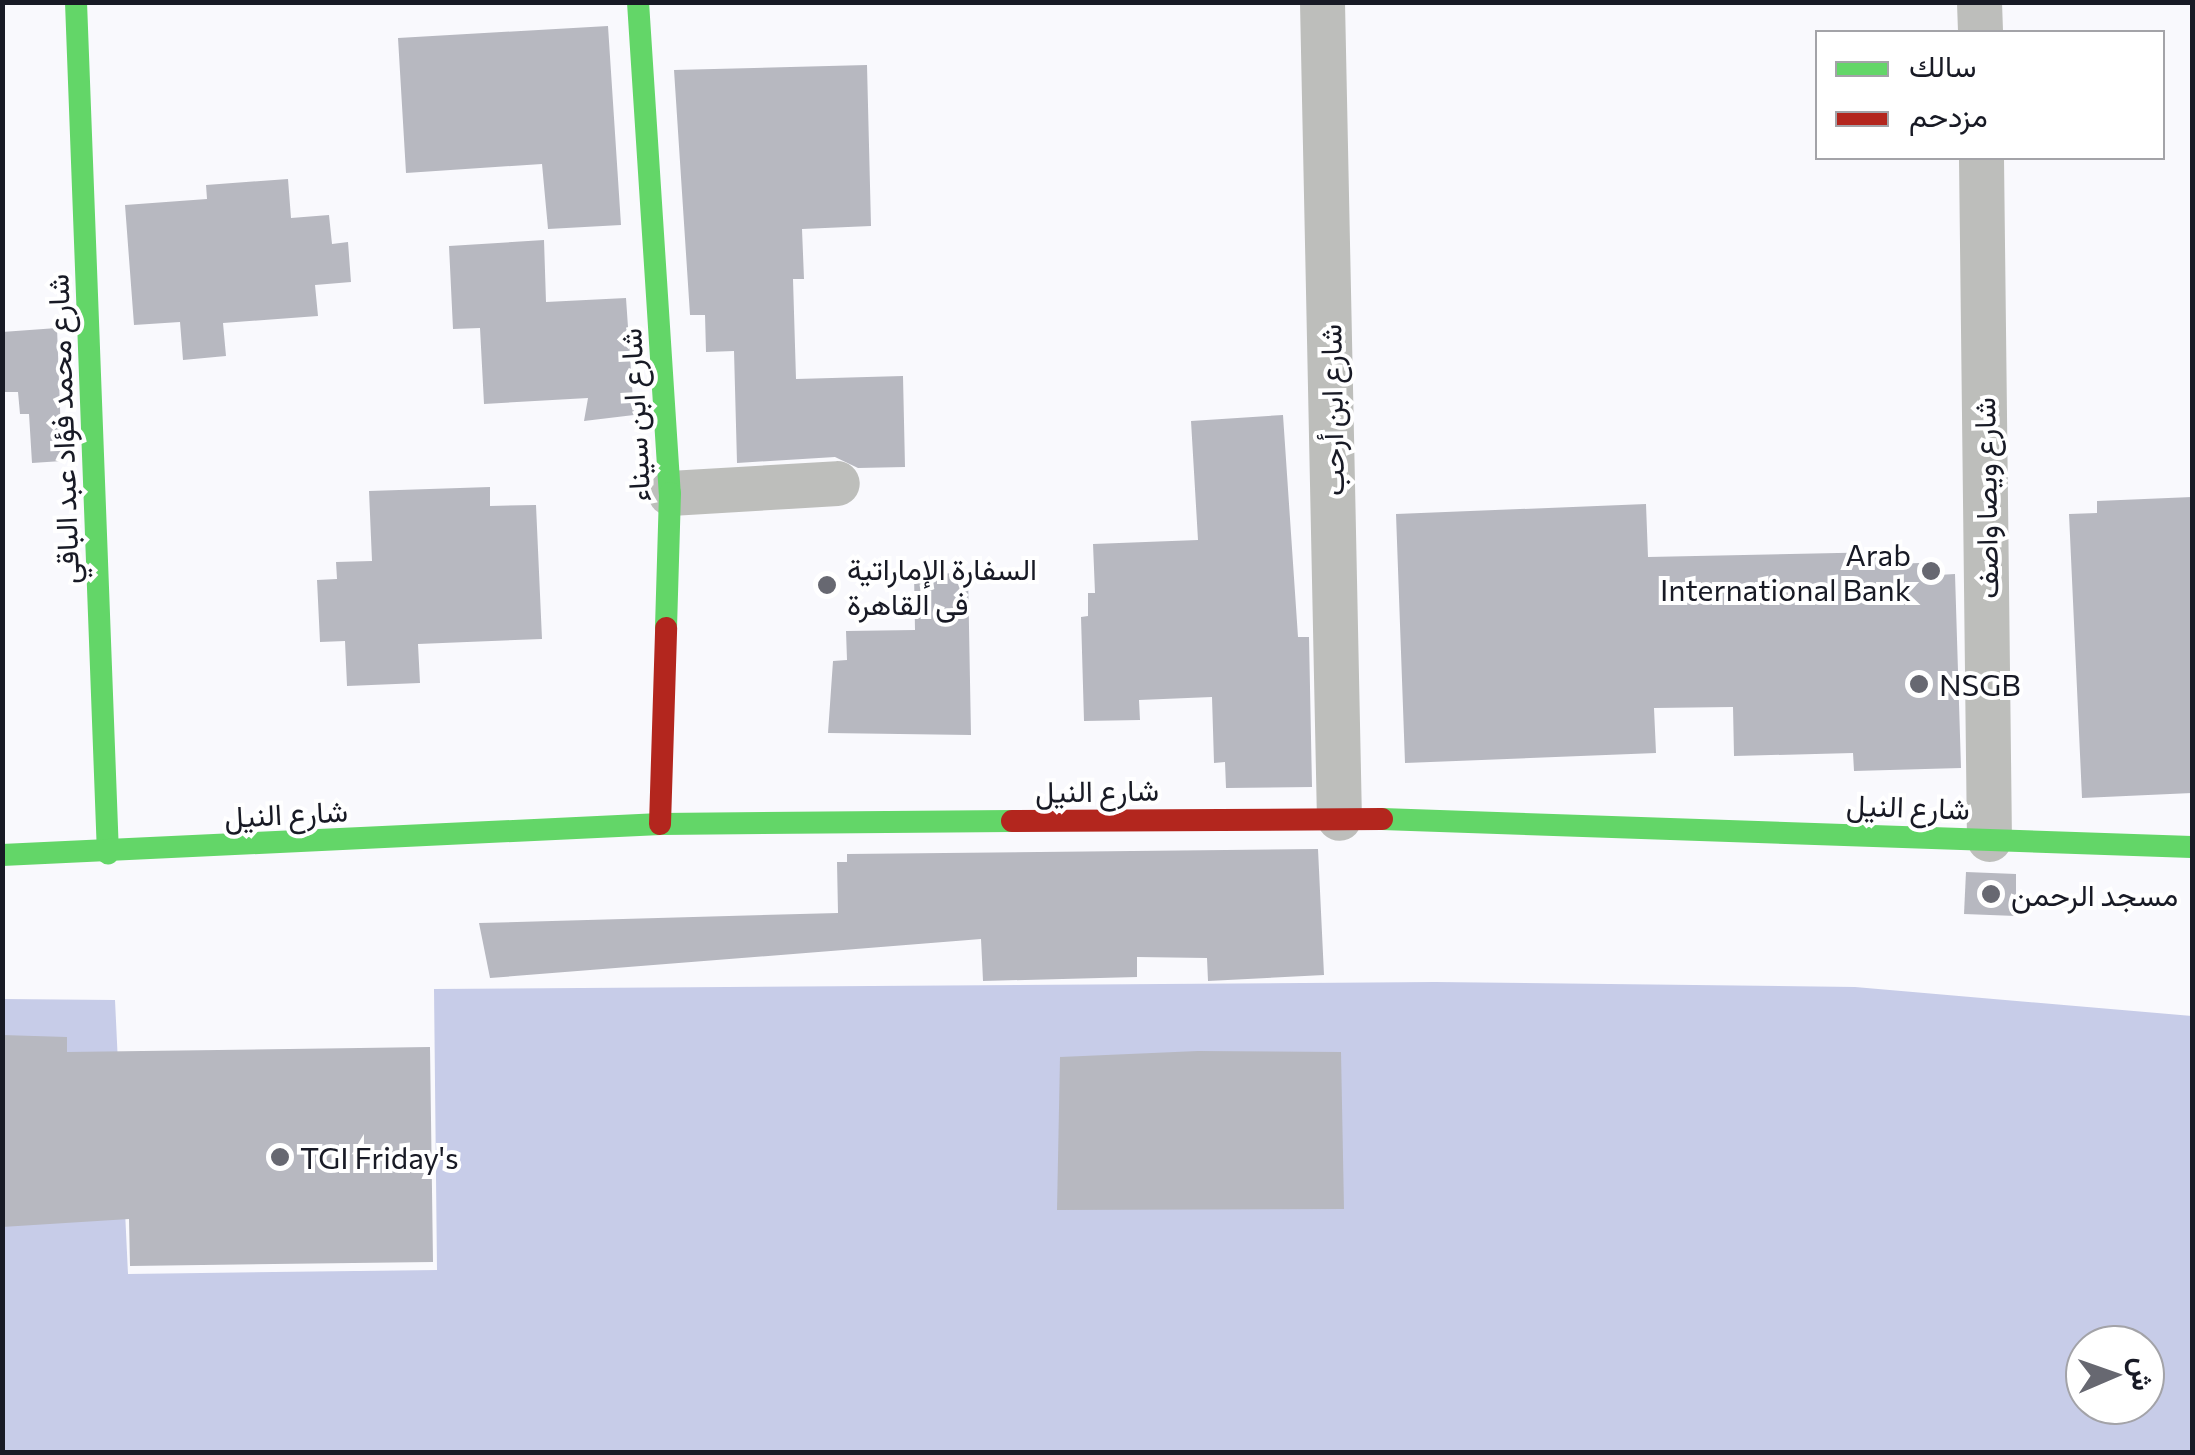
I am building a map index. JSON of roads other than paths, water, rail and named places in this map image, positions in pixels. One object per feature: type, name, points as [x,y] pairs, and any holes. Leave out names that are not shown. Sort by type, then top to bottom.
[{"type":"main road","name":"شارع محمد فؤاد عبد الباقي","points":[[76,2],[108,852]]},
{"type":"main road","name":"شارع ابن سيناء","points":[[638,2],[670,493],[660,824]]},
{"type":"main road","name":"شارع النيل","points":[[2,855],[660,824],[1339,818],[2192,847]]},
{"type":"street","name":"شارع ابن أرحب","points":[[1322,2],[1339,818]]},
{"type":"street","points":[[1979,2],[1980,30]]},
{"type":"street","name":"شارع ويصا واصف","points":[[1981,160],[1989,839]]},
{"type":"street","points":[[670,493],[837,483]]},
{"type":"water","points":[[1435,982],[1855,987],[2192,1016],[2192,1452],[3,1452],[3,999],[115,1000],[128,1274],[437,1270],[434,989]]},
{"type":"place","name":"Arab International Bank","points":[[1931,571]]},
{"type":"place","name":"السفارة الإماراتية فى القاهرة","points":[[827,585]]},
{"type":"place","name":"NSGB","points":[[1919,684]]},
{"type":"place","name":"مسجد الرحمن","points":[[1991,894]]},
{"type":"place","name":"TGI Friday's","points":[[280,1157]]}]
